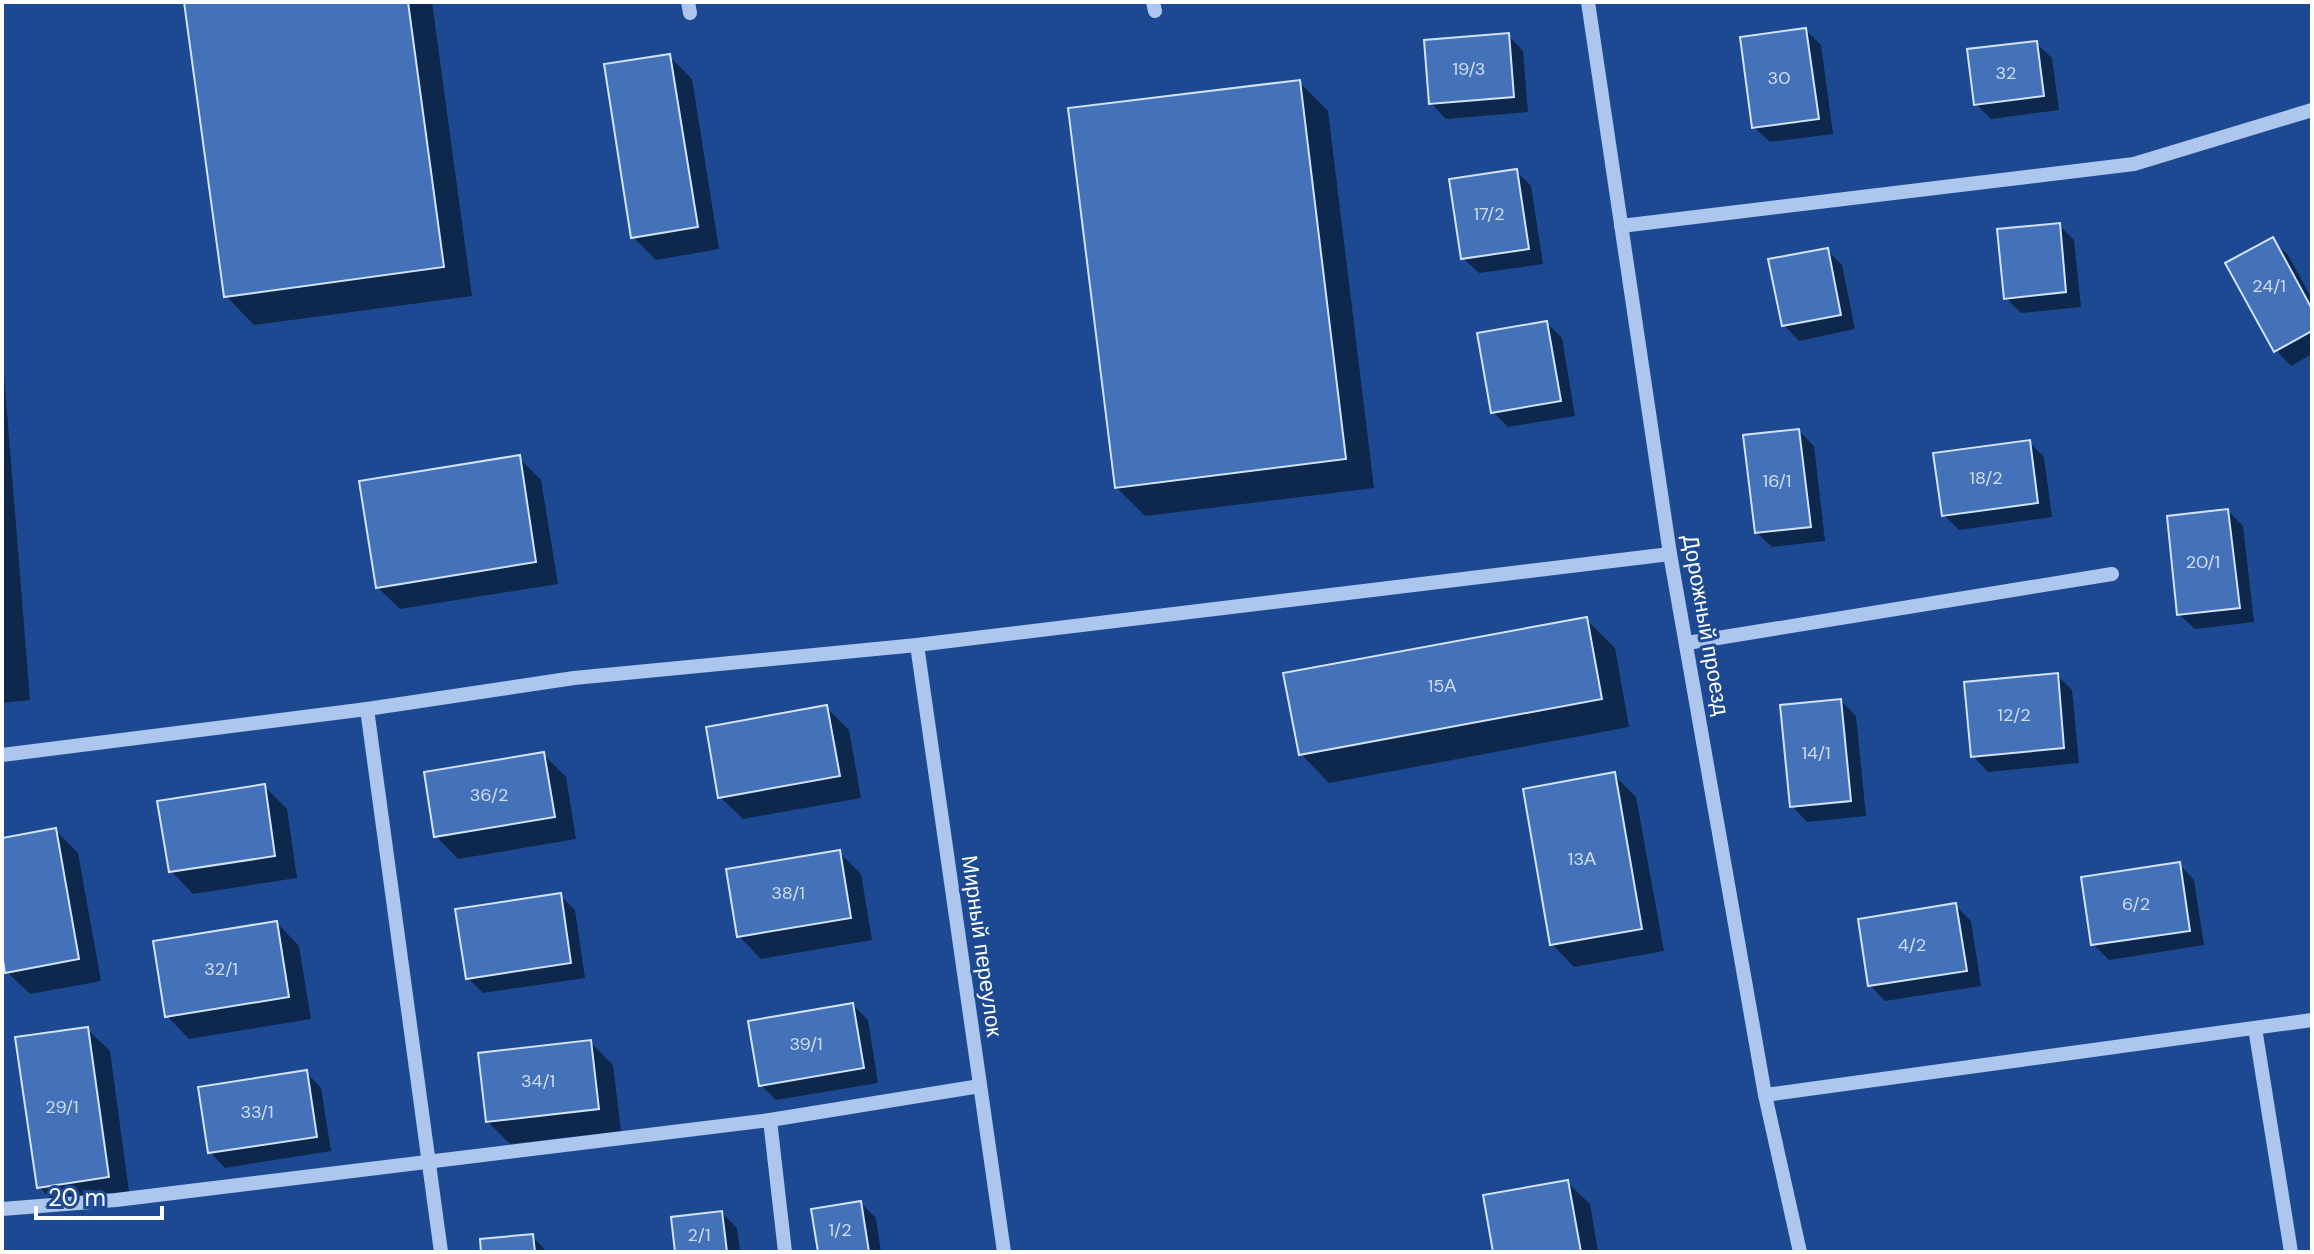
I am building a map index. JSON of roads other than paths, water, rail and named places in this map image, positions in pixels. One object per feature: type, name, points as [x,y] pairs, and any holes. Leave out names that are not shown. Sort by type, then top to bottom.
[{"type":"street","name":"Дорожный проезд","points":[[1588,2],[1670,554],[1765,1095],[1800,1252]]},
{"type":"street","points":[[1621,226],[2134,164],[2312,110]]},
{"type":"street","points":[[2,755],[367,709],[574,678],[917,645],[1670,554]]},
{"type":"street","points":[[1687,643],[2112,574]]},
{"type":"street","name":"Мирный переулок","points":[[917,645],[1004,1252]]},
{"type":"street","points":[[367,709],[441,1252]]},
{"type":"street","points":[[1765,1095],[2312,1020]]},
{"type":"street","points":[[2255,1028],[2291,1252]]},
{"type":"street","points":[[2,1209],[116,1200],[770,1120],[980,1086]]},
{"type":"street","points":[[770,1120],[785,1252]]}]
